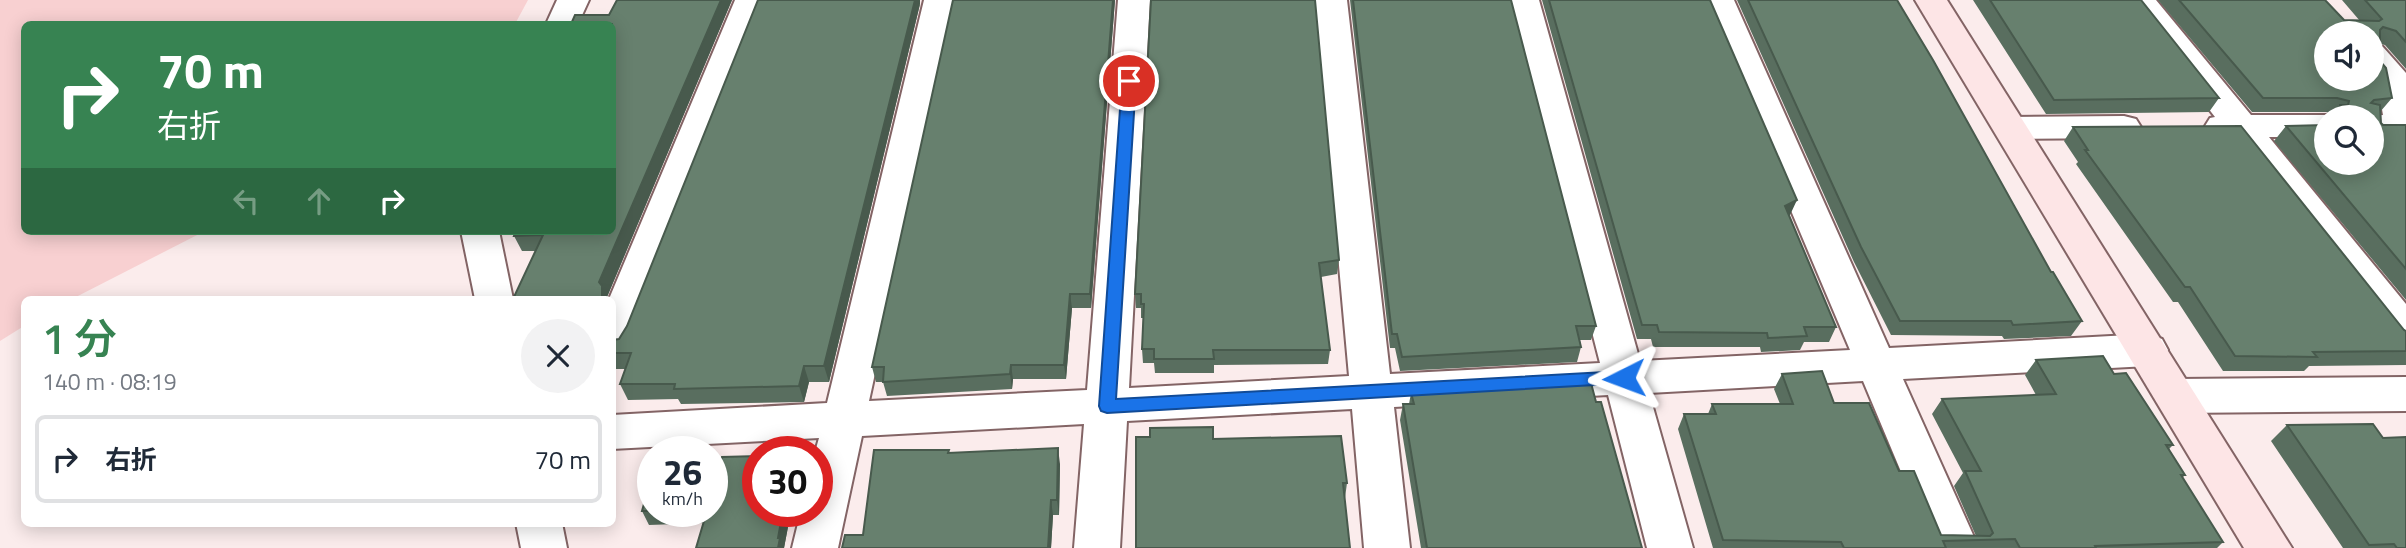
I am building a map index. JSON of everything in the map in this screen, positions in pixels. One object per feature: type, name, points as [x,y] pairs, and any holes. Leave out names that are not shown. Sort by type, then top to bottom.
[{"type":"street","points":[[563,21],[573,0]]},
{"type":"street","points":[[616,331],[751,0]]},
{"type":"street","points":[[815,548],[940,0]]},
{"type":"street","points":[[1097,548],[1135,0]]},
{"type":"street","points":[[1331,0],[1387,548]]},
{"type":"street","points":[[1523,0],[1670,548]]},
{"type":"street","points":[[1718,0],[1956,548]]},
{"type":"street","points":[[1931,0],[2178,396],[2269,548]]},
{"type":"street","points":[[2140,0],[2406,332]]},
{"type":"street","points":[[2384,69],[2393,79],[2402,126],[2384,126]]},
{"type":"street","points":[[2010,128],[2314,126]]},
{"type":"street","points":[[481,235],[493,296]]},
{"type":"street","points":[[616,432],[2148,350]]},
{"type":"street","points":[[2178,396],[2406,394]]},
{"type":"street","points":[[540,527],[544,548]]},
{"type":"street","points":[[552,548],[556,527]]},
{"type":"shaded area","points":[[0,0],[528,0],[517,21],[21,21],[21,235],[197,235],[78,296],[21,296],[21,328],[0,341]]},
{"type":"building","points":[[617,0],[721,0],[599,282],[602,296],[514,296],[543,235],[616,235],[616,21],[572,21],[575,15],[609,15]]},
{"type":"building","points":[[758,0],[915,0],[824,366],[804,366],[799,386],[674,389],[675,384],[620,384],[631,353],[616,353],[616,339],[627,326]]},
{"type":"building","points":[[953,0],[1113,0],[1090,294],[1070,294],[1064,365],[1011,365],[1010,374],[883,382],[884,367],[872,367]]},
{"type":"building","points":[[1151,0],[1315,0],[1339,260],[1319,263],[1330,350],[1213,350],[1214,359],[1154,359],[1154,349],[1142,349],[1144,304],[1141,304],[1141,294],[1135,294]]},
{"type":"building","points":[[1353,0],[1511,0],[1596,326],[1576,326],[1581,347],[1402,357],[1397,334],[1392,334]]},
{"type":"building","points":[[1549,0],[1710,0],[1797,200],[1785,206],[1836,327],[1804,327],[1807,336],[1768,338],[1767,333],[1659,332],[1657,325],[1642,325]]},
{"type":"building","points":[[1748,0],[1897,0],[2051,272],[2082,321],[2013,325],[2011,321],[1900,321],[1861,247]]},
{"type":"building","points":[[1990,0],[2141,0],[2219,98],[2054,100]]},
{"type":"building","points":[[2179,0],[2325,0],[2344,20],[2379,21],[2314,21],[2314,91],[2384,91],[2384,66],[2386,68],[2392,98],[2374,100],[2371,103],[2380,105],[2348,105],[2349,101],[2337,98],[2263,98]]},
{"type":"building","points":[[2365,0],[2406,0],[2406,42],[2396,31],[2384,27],[2384,21],[2379,21],[2382,19]]},
{"type":"building","points":[[2314,125],[2314,159],[2286,126]]},
{"type":"building","points":[[2384,125],[2406,125],[2406,269],[2327,175],[2384,175]]},
{"type":"building","points":[[2241,126],[2406,331],[2406,351],[2313,352],[2317,357],[2235,356],[2190,287],[2185,287],[2085,150],[2088,150],[2073,127]]},
{"type":"building","points":[[2103,356],[2114,374],[2126,373],[2173,445],[2166,445],[2185,475],[2181,475],[2223,542],[2095,546],[2096,548],[2020,548],[2015,539],[1943,541],[1946,548],[1844,548],[1841,542],[1723,540],[1684,414],[1716,414],[1712,404],[1793,404],[1782,374],[1822,371],[1834,403],[1869,403],[1899,471],[1914,471],[1941,535],[1990,536],[1993,533],[1965,471],[1981,471],[1942,399],[2056,394],[2036,360]]},
{"type":"building","points":[[1591,383],[1596,402],[1601,402],[1642,548],[1427,548],[1403,404],[1414,404],[1411,393]]},
{"type":"building","points":[[2373,424],[2383,438],[2406,437],[2406,548],[2397,548],[2394,544],[2369,545],[2287,425]]},
{"type":"building","points":[[1213,427],[1213,439],[1341,436],[1347,483],[1343,483],[1350,548],[1136,548],[1136,437],[1150,437],[1150,428]]},
{"type":"building","points":[[1058,448],[1057,500],[1051,500],[1048,548],[842,548],[845,535],[863,535],[874,450],[949,450],[948,453]]},
{"type":"building","points":[[742,456],[742,527],[780,527],[778,548],[696,548],[702,527],[728,527],[728,457]]},
{"type":"route","points":[[1129,81],[1107,406],[1624,378]]}]
